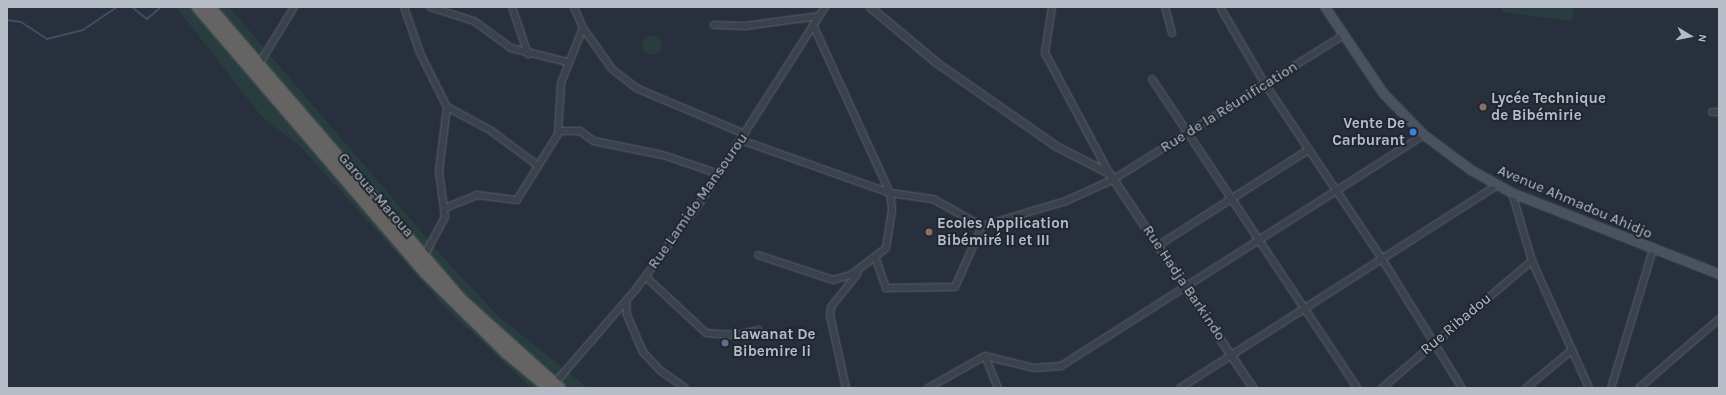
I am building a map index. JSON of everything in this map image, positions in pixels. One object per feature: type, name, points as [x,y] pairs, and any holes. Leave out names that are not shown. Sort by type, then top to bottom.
[{"type":"highway","name":"Garoua-Maroua","points":[[197,7],[426,274],[506,353],[554,386]]},
{"type":"highway","name":"Garoua-Maroua","points":[[210,7],[258,66],[461,299],[554,386]]},
{"type":"main road","name":"Avenue Ahmadou Ahidjo","points":[[1325,7],[1384,94],[1424,135],[1496,186],[1653,250],[1719,274]]},
{"type":"street","points":[[258,66],[294,7]]},
{"type":"street","points":[[404,7],[420,53],[447,107],[439,171],[445,208],[443,222],[424,256]]},
{"type":"street","points":[[430,7],[474,21],[512,48],[528,54],[567,62]]},
{"type":"street","points":[[512,7],[528,54]]},
{"type":"street","points":[[574,7],[583,28],[612,69],[636,88],[745,134]]},
{"type":"street","name":"Rue Lamido Mansourou","points":[[554,386],[646,276],[719,174],[825,7]]},
{"type":"street","points":[[870,7],[937,63],[1056,146],[1111,176]]},
{"type":"street","points":[[1052,7],[1046,53],[1111,176]]},
{"type":"street","points":[[1164,7],[1172,33]]},
{"type":"street","points":[[1221,7],[1265,84],[1382,259],[1462,388]]},
{"type":"street","points":[[714,25],[738,27],[819,16]]},
{"type":"street","points":[[758,256],[832,280],[844,279],[876,259],[886,248],[888,239],[890,193],[813,25]]},
{"type":"street","points":[[445,208],[482,195],[516,201],[536,164],[559,131],[561,87],[567,62],[583,28]]},
{"type":"street","name":"Rue de la Réunification","points":[[982,226],[1066,201],[1187,134],[1344,35]]},
{"type":"street","points":[[1152,79],[1187,134],[1260,239],[1357,388]]},
{"type":"street","points":[[447,107],[490,130],[536,164]]},
{"type":"street","points":[[559,131],[580,131],[594,141],[663,155],[719,174]]},
{"type":"street","points":[[928,388],[985,356],[1034,368],[1056,368],[1187,287],[1424,135]]},
{"type":"street","points":[[741,140],[890,193],[933,200],[982,226],[956,287],[886,288],[876,259]]},
{"type":"street","points":[[1158,244],[1308,150]]},
{"type":"street","name":"Rue Hadja Barkindo","points":[[1111,176],[1234,357],[1253,388]]},
{"type":"street","points":[[1180,388],[1234,357],[1305,308],[1496,186]]},
{"type":"street","points":[[1512,193],[1532,261],[1589,388]]},
{"type":"street","points":[[1611,388],[1653,250]]},
{"type":"street","name":"Rue Ribadou","points":[[1382,388],[1433,342],[1532,261]]},
{"type":"street","points":[[846,388],[830,315],[832,307],[866,264]]},
{"type":"street","points":[[646,276],[706,333],[738,335],[758,330]]},
{"type":"street","points":[[626,301],[626,315],[644,352],[661,372],[685,388]]},
{"type":"street","points":[[1639,388],[1719,319]]},
{"type":"street","points":[[1526,388],[1572,350]]},
{"type":"street","points":[[985,356],[998,388]]},
{"type":"shaded area","points":[[176,7],[229,7],[441,255],[499,317],[588,388],[531,388],[447,309],[300,146],[262,117]]},
{"type":"shaded area","points":[[1502,7],[1574,7],[1572,21],[1502,12]]},
{"type":"shaded area","points":[[652,35],[659,38],[662,45],[659,52],[652,55],[645,52],[642,45],[645,38]]},
{"type":"waterway","points":[[7,20],[21,22],[47,39],[83,30],[117,7]]},
{"type":"waterway","points":[[132,7],[147,19],[161,7]]},
{"type":"place","name":"Lycée Technique de Bibémirie","points":[[1483,107]]},
{"type":"place","name":"Vente De Carburant","points":[[1413,132]]},
{"type":"place","name":"Ecoles Application Bibémiré II et III","points":[[929,232]]},
{"type":"place","name":"Lawanat De Bibemire Ii","points":[[725,343]]}]
